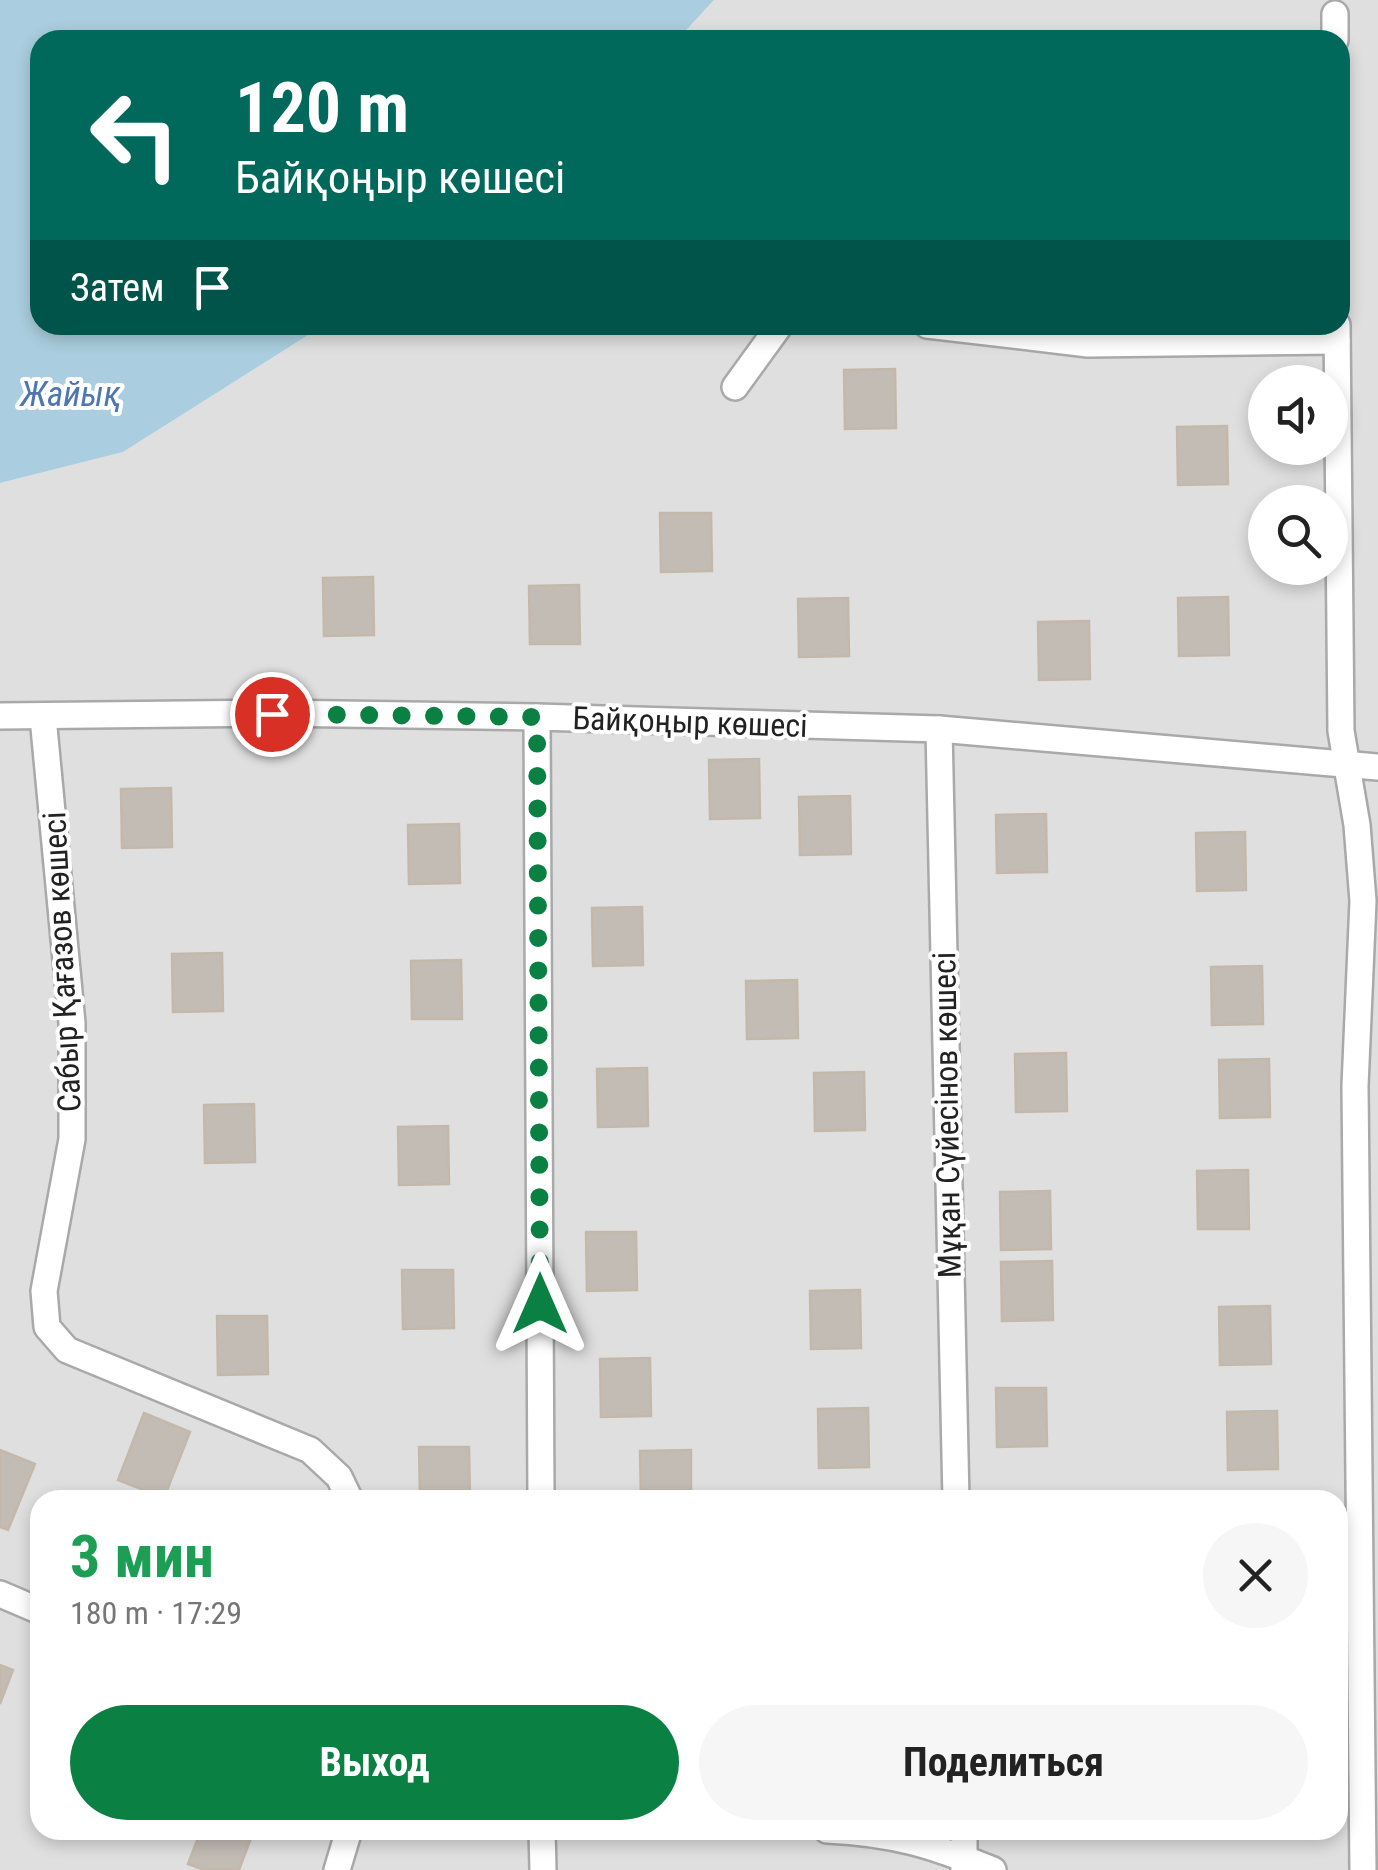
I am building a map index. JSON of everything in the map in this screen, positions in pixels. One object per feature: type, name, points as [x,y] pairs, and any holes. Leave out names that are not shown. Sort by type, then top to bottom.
[{"type":"street","points":[[735,387],[773,335]]},
{"type":"street","points":[[1012,335],[1088,344],[1292,335]]},
{"type":"street","points":[[1337,335],[1341,731],[1357,825],[1363,901],[1354,1086],[1363,1870]]},
{"type":"street","name":"Байқоңыр көшесi","points":[[0,716],[537,717],[939,729],[1378,767]]},
{"type":"street","name":"Сабыр Қағазов көшесі","points":[[44,717],[72,1023],[72,1139],[44,1291],[47,1327],[67,1350],[310,1450],[339,1477],[345,1490]]},
{"type":"street","points":[[537,717],[541,1490]]},
{"type":"street","name":"Мұқан Сүйесінов көшесі","points":[[939,729],[956,1490]]},
{"type":"street","points":[[0,1594],[30,1606]]},
{"type":"street","points":[[337,1870],[346,1840]]},
{"type":"street","points":[[542,1840],[543,1870]]},
{"type":"street","points":[[912,1840],[931,1844],[964,1864],[993,1870]]},
{"type":"shaded area","points":[[714,0],[1378,0],[1378,1870],[0,1870],[0,483],[123,452],[308,335],[1350,335],[1350,30],[686,30]]},
{"type":"water","name":"Жайық","points":[[0,0],[714,0],[686,30],[30,30],[30,335],[308,335],[123,452],[0,483]]},
{"type":"building","points":[[895,369],[896,428],[845,429],[844,370]]},
{"type":"building","points":[[1227,426],[1228,484],[1178,485],[1177,427]]},
{"type":"building","points":[[660,513],[711,513],[712,571],[661,572]]},
{"type":"building","points":[[373,577],[374,635],[324,636],[323,578]]},
{"type":"building","points":[[579,585],[580,644],[530,644],[529,586]]},
{"type":"building","points":[[1228,597],[1229,655],[1179,656],[1178,598]]},
{"type":"building","points":[[848,598],[849,656],[799,657],[798,599]]},
{"type":"building","points":[[1089,621],[1090,679],[1039,680],[1038,622]]},
{"type":"building","points":[[759,759],[760,818],[710,819],[709,760]]},
{"type":"building","points":[[171,788],[172,847],[122,848],[121,789]]},
{"type":"building","points":[[850,796],[851,854],[800,855],[799,797]]},
{"type":"building","points":[[1046,814],[1047,872],[997,873],[996,815]]},
{"type":"building","points":[[459,824],[460,883],[409,884],[408,825]]},
{"type":"building","points":[[1245,832],[1246,890],[1197,891],[1196,833]]},
{"type":"building","points":[[642,907],[643,965],[593,966],[592,908]]},
{"type":"building","points":[[222,953],[223,1011],[173,1012],[172,954]]},
{"type":"building","points":[[461,960],[462,1019],[412,1019],[411,961]]},
{"type":"building","points":[[1262,966],[1263,1024],[1212,1025],[1211,967]]},
{"type":"building","points":[[797,980],[798,1038],[747,1039],[746,981]]},
{"type":"building","points":[[1066,1053],[1067,1111],[1016,1112],[1015,1054]]},
{"type":"building","points":[[1269,1059],[1270,1117],[1220,1118],[1219,1060]]},
{"type":"building","points":[[647,1068],[648,1126],[598,1127],[597,1069]]},
{"type":"building","points":[[864,1072],[865,1130],[815,1131],[814,1073]]},
{"type":"building","points":[[254,1104],[255,1162],[205,1163],[204,1105]]},
{"type":"building","points":[[448,1126],[449,1184],[399,1185],[398,1127]]},
{"type":"building","points":[[1248,1170],[1249,1229],[1198,1229],[1197,1171]]},
{"type":"building","points":[[1050,1191],[1051,1249],[1001,1250],[1000,1192]]},
{"type":"building","points":[[586,1232],[636,1232],[637,1290],[587,1291]]},
{"type":"building","points":[[1052,1261],[1053,1320],[1002,1321],[1001,1262]]},
{"type":"building","points":[[402,1270],[453,1270],[454,1328],[403,1329]]},
{"type":"building","points":[[860,1290],[861,1348],[811,1349],[810,1291]]},
{"type":"building","points":[[1270,1306],[1271,1364],[1220,1365],[1219,1307]]},
{"type":"building","points":[[217,1316],[267,1316],[268,1374],[218,1375]]},
{"type":"building","points":[[650,1358],[651,1416],[601,1417],[600,1359]]},
{"type":"building","points":[[996,1388],[1046,1388],[1047,1446],[997,1447]]},
{"type":"building","points":[[868,1408],[869,1467],[819,1468],[818,1409]]},
{"type":"building","points":[[1277,1411],[1278,1469],[1228,1470],[1227,1412]]},
{"type":"building","points":[[144,1413],[190,1432],[167,1490],[144,1490],[118,1480]]},
{"type":"building","points":[[419,1447],[469,1447],[470,1490],[420,1490]]},
{"type":"building","points":[[0,1450],[35,1464],[8,1530],[0,1527]]},
{"type":"building","points":[[691,1450],[691,1490],[641,1490],[640,1451]]},
{"type":"building","points":[[0,1665],[13,1670],[0,1704]]},
{"type":"building","points":[[197,1840],[250,1840],[239,1870],[204,1870],[188,1864]]},
{"type":"route","points":[[272,714],[537,717],[540,1304]]}]
